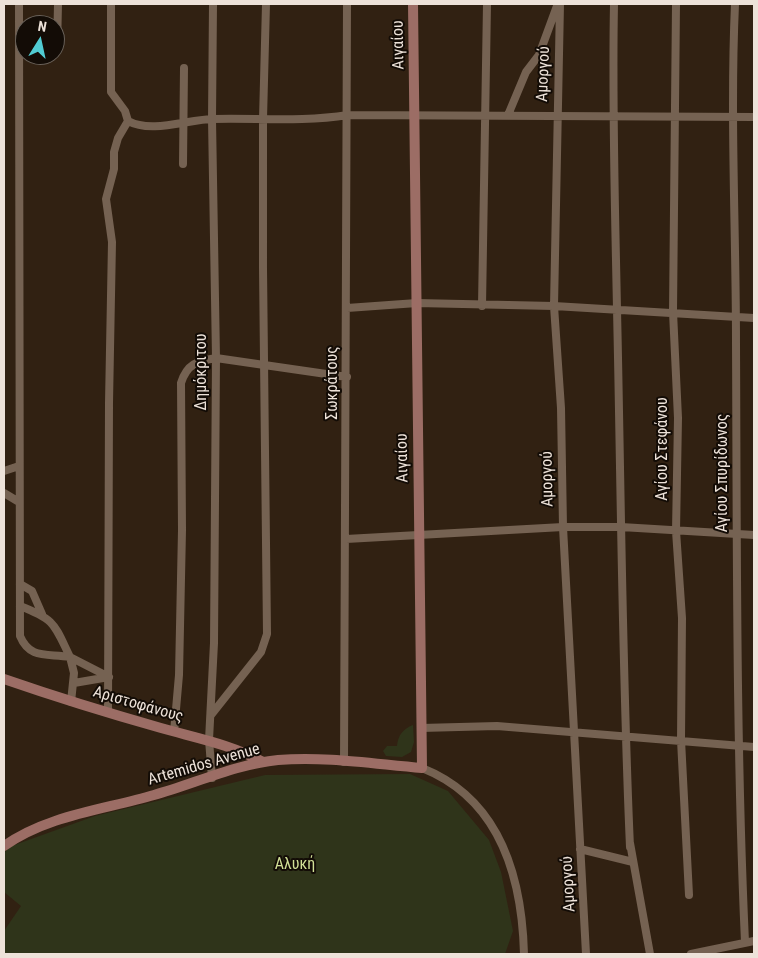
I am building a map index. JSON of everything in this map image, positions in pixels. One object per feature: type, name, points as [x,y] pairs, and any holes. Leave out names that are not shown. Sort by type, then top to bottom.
[{"type":"main road","name":"Αιγαίου","points":[[413,4],[422,768]]},
{"type":"main road","name":"Αριστοφάνους","points":[[4,679],[71,702],[174,732],[209,740],[263,762]]},
{"type":"main road","name":"Artemidos Avenue","points":[[4,846],[30,830],[51,821],[154,796],[263,762],[298,759],[422,768]]},
{"type":"street","points":[[19,4],[21,286],[20,636],[28,650],[46,655],[70,657],[109,677]]},
{"type":"street","points":[[108,713],[112,242],[106,198],[114,169],[114,152],[118,138],[128,121],[125,110],[114,98],[111,84],[111,4]]},
{"type":"street","name":"Δημόκριτου","points":[[212,778],[212,751],[209,740],[211,715],[216,358],[212,119],[213,4]]},
{"type":"street","points":[[211,715],[241,680],[261,652],[267,640],[263,119],[266,4]]},
{"type":"street","name":"Σωκράτους","points":[[344,762],[347,4]]},
{"type":"street","points":[[482,306],[487,4]]},
{"type":"street","points":[[508,115],[526,72],[539,54],[559,4]]},
{"type":"street","name":"Αμοργού","points":[[559,4],[554,306],[561,408],[563,527],[586,954]]},
{"type":"street","points":[[614,4],[612,116],[622,622],[630,847],[650,954]]},
{"type":"street","name":"Αγίου Στεφάνου","points":[[676,4],[673,116],[673,312],[678,418],[676,531],[682,618],[681,740],[689,895]]},
{"type":"street","name":"Αγίου Σπυρίδωνος","points":[[735,4],[734,226],[739,745],[745,942]]},
{"type":"street","points":[[183,164],[184,68]]},
{"type":"street","points":[[128,121],[148,126],[212,119],[315,120],[348,114],[754,117]]},
{"type":"street","points":[[347,308],[416,303],[482,306],[554,306],[754,318]]},
{"type":"street","points":[[174,732],[179,675],[182,539],[181,383],[188,367],[196,361],[216,358],[265,367],[347,377]]},
{"type":"street","points":[[4,471],[19,466]]},
{"type":"street","points":[[4,493],[19,502]]},
{"type":"street","points":[[346,539],[563,527],[621,527],[754,535]]},
{"type":"street","points":[[20,584],[32,591],[42,614]]},
{"type":"street","points":[[20,606],[42,614],[56,627],[74,665],[71,702]]},
{"type":"street","points":[[74,683],[109,677]]},
{"type":"street","points":[[421,728],[497,726],[575,734],[681,740],[754,747]]},
{"type":"street","points":[[422,768],[453,783],[467,794],[481,810],[502,843],[523,918],[524,954]]},
{"type":"street","points":[[580,849],[633,862]]},
{"type":"street","points":[[691,954],[754,941]]},
{"type":"green space","points":[[413,725],[414,742],[411,752],[402,757],[386,756],[383,751],[387,746],[397,746],[402,733],[406,728]]},
{"type":"green space","name":"Αλυκή","points":[[410,774],[448,791],[489,840],[501,872],[513,931],[505,954],[4,954],[4,931],[21,906],[4,892],[4,853],[9,847],[95,816],[265,775]]}]
